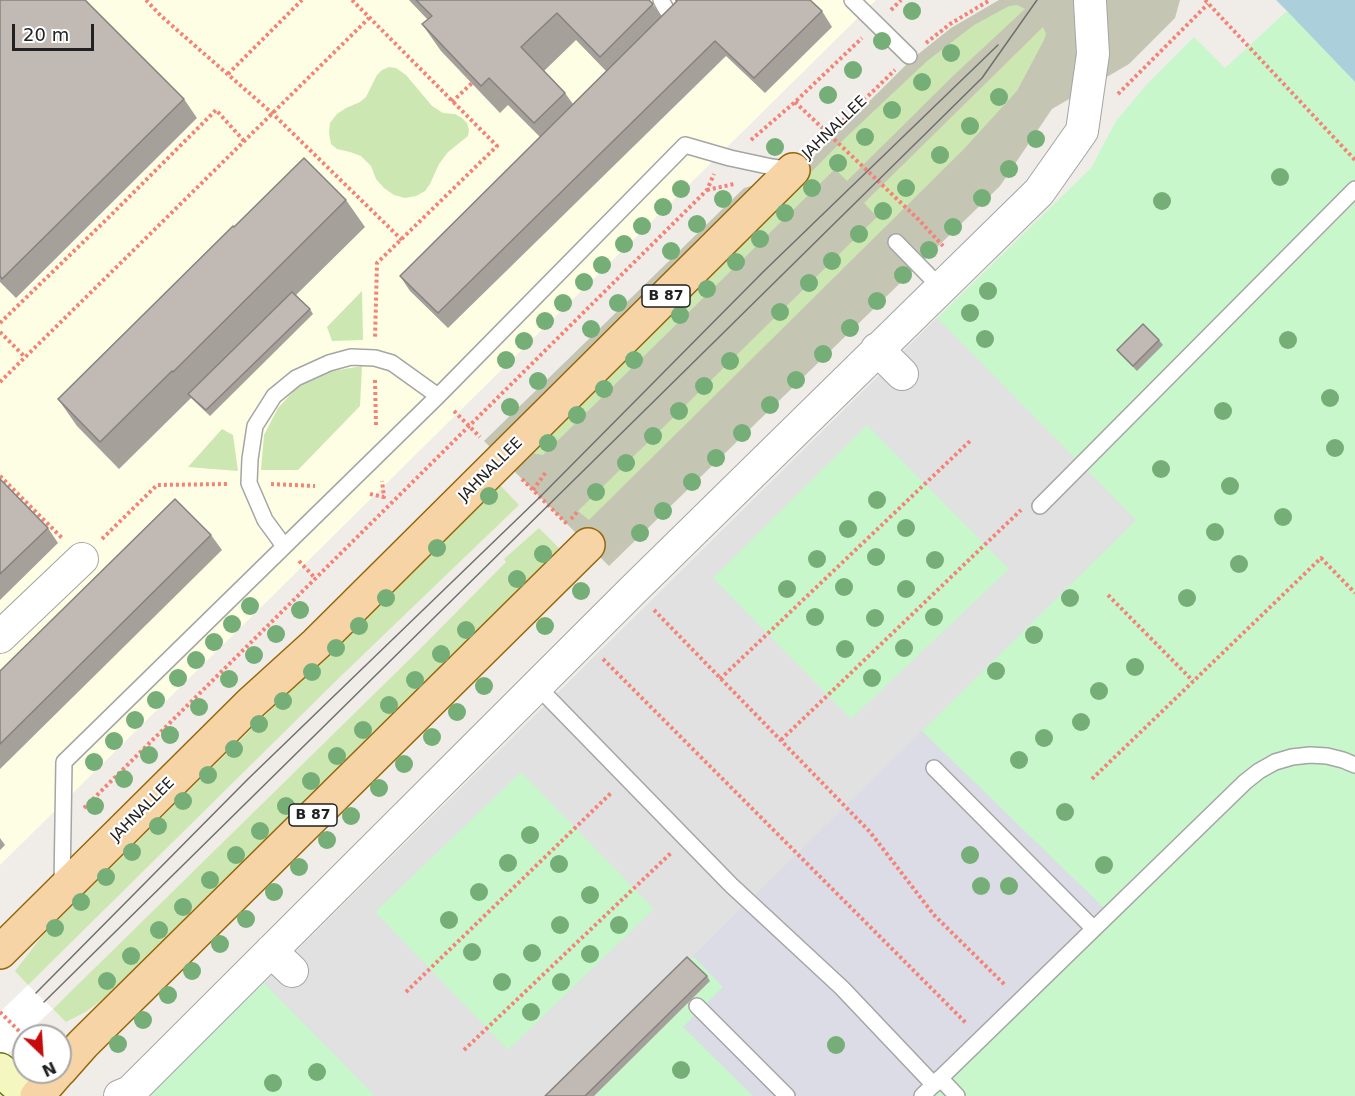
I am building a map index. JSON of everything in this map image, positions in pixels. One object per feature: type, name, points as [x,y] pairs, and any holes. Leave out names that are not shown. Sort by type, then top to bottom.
[{"type":"main road","name":"JAHNALLEE","points":[[0,952],[251,703],[316,644],[793,170]]},
{"type":"main road","name":"B 87","points":[[72,1056],[588,544]]},
{"type":"main road","points":[[0,1070],[30,1096]]},
{"type":"main road","name":"B 87","points":[[37,1096],[48,1084]]},
{"type":"street","points":[[120,1096],[130,1092],[281,961],[583,639],[1039,192],[1082,131],[1094,54],[1090,2]]},
{"type":"street","points":[[877,349],[902,374]]},
{"type":"street","points":[[0,637],[82,559]]},
{"type":"lane","points":[[661,0],[676,27]]},
{"type":"lane","points":[[852,0],[909,56]]},
{"type":"lane","points":[[62,891],[64,762],[438,396],[685,145],[730,158],[793,170]]},
{"type":"lane","points":[[1040,506],[1355,189]]},
{"type":"lane","points":[[896,242],[951,277]]},
{"type":"lane","points":[[284,546],[265,520],[249,483],[255,426],[274,396],[296,378],[329,363],[351,357],[375,358],[392,363],[438,396]]},
{"type":"lane","points":[[537,686],[731,885],[842,988],[937,1081],[957,1096]]},
{"type":"lane","points":[[922,1096],[1259,771],[1275,762],[1310,755],[1327,756],[1355,765]]},
{"type":"lane","points":[[934,768],[1094,929]]},
{"type":"lane","points":[[697,1006],[787,1096]]},
{"type":"path","points":[[146,0],[161,16],[272,113],[402,240]]},
{"type":"path","points":[[228,74],[302,0]]},
{"type":"path","points":[[0,476],[82,559],[157,484],[249,483],[344,488],[384,497],[377,455],[375,358],[377,263],[497,146],[352,0]]},
{"type":"path","points":[[63,828],[707,190],[714,173],[795,102],[901,0]]},
{"type":"path","name":"JAHNALLEE","points":[[793,170],[909,56],[950,24],[990,0]]},
{"type":"path","points":[[1138,73],[1207,2],[1355,160]]},
{"type":"path","points":[[0,382],[369,18]]},
{"type":"path","points":[[452,102],[472,83]]},
{"type":"path","points":[[795,102],[918,219],[951,277]]},
{"type":"path","points":[[0,322],[216,110],[245,142]]},
{"type":"path","points":[[0,332],[25,357]]},
{"type":"path","points":[[438,396],[588,544]]},
{"type":"path","points":[[720,679],[971,440]]},
{"type":"path","points":[[533,490],[546,472]]},
{"type":"path","points":[[781,740],[1024,507]]},
{"type":"path","points":[[1092,779],[1321,558],[1355,593]]},
{"type":"path","points":[[633,590],[870,832],[934,915],[1021,1000]]},
{"type":"path","points":[[1108,595],[1192,681]]},
{"type":"path","points":[[583,639],[981,1039]]},
{"type":"path","points":[[406,992],[627,778]]},
{"type":"path","points":[[464,1050],[686,839]]},
{"type":"path","points":[[0,1012],[12,1024]]},
{"type":"shaded area","points":[[0,0],[876,0],[0,865]]},
{"type":"shaded area","points":[[999,0],[1180,0],[1175,18],[1129,64],[1052,109],[1000,186],[609,566],[484,441],[744,188],[797,173],[912,59],[951,28]]},
{"type":"shaded area","points":[[937,318],[1136,520],[552,1096],[375,1096],[264,983]],"holes":[[[867,425],[1009,569],[851,719],[713,578]],[[521,772],[654,909],[508,1050],[375,912]]]},
{"type":"shaded area","points":[[922,731],[1110,914],[922,1096],[753,1096],[683,1027],[723,987],[693,956]]},
{"type":"green space","points":[[1017,5],[1025,9],[953,76],[847,181],[835,169],[543,455],[531,453],[841,142],[927,61],[974,25],[1009,6]]},
{"type":"green space","points":[[1287,11],[1355,82],[1355,1096],[147,1096],[1091,168],[1116,121],[1148,83],[1194,37],[1225,68]]},
{"type":"green space","points":[[1043,27],[1046,34],[1044,40],[1017,91],[963,150],[589,520],[578,511],[877,217],[864,203]]},
{"type":"green space","points":[[389,67],[396,68],[406,75],[432,106],[443,113],[455,114],[462,118],[469,130],[468,136],[448,152],[439,164],[425,191],[405,198],[394,195],[384,188],[376,179],[371,166],[361,156],[337,149],[331,144],[329,133],[330,123],[337,114],[366,97],[377,75]]},
{"type":"green space","points":[[362,291],[363,340],[332,341],[327,327]]},
{"type":"green space","points":[[362,366],[360,406],[298,470],[261,470],[264,435],[278,408],[300,384],[333,371]]},
{"type":"green space","points":[[222,429],[233,435],[238,471],[188,467]]},
{"type":"green space","points":[[499,484],[519,505],[342,675],[28,985],[15,971],[43,935]]},
{"type":"green space","points":[[539,528],[561,550],[115,990],[87,1011],[66,1022],[53,1009],[418,651],[506,562],[504,559]]},
{"type":"water","points":[[1276,0],[1355,0],[1355,82],[1287,11]]},
{"type":"pier","points":[[28,985],[53,1009],[37,1024],[12,1024],[12,1049],[0,1062],[0,1012]]},
{"type":"building","points":[[0,0],[85,0],[184,99],[2,279],[0,276]]},
{"type":"building","points":[[416,0],[649,0],[653,4],[600,57],[557,13],[521,47],[565,93],[534,123],[489,78],[481,86],[422,24],[432,16]]},
{"type":"building","points":[[676,0],[810,0],[822,11],[754,78],[715,41],[438,313],[400,276]]},
{"type":"building","points":[[304,158],[346,200],[100,442],[58,399]]},
{"type":"building","points":[[292,292],[310,309],[206,410],[188,394]]},
{"type":"building","points":[[1143,324],[1159,340],[1133,366],[1117,350]]},
{"type":"building","points":[[0,479],[48,528],[0,574]]},
{"type":"building","points":[[175,499],[211,535],[0,744],[0,671]]},
{"type":"building","points":[[687,957],[707,976],[585,1096],[545,1096]]},
{"type":"tram line","points":[[44,1002],[982,78],[1037,0]]},
{"type":"tram line","points":[[36,993],[248,779],[540,497],[763,272],[998,45]]}]
